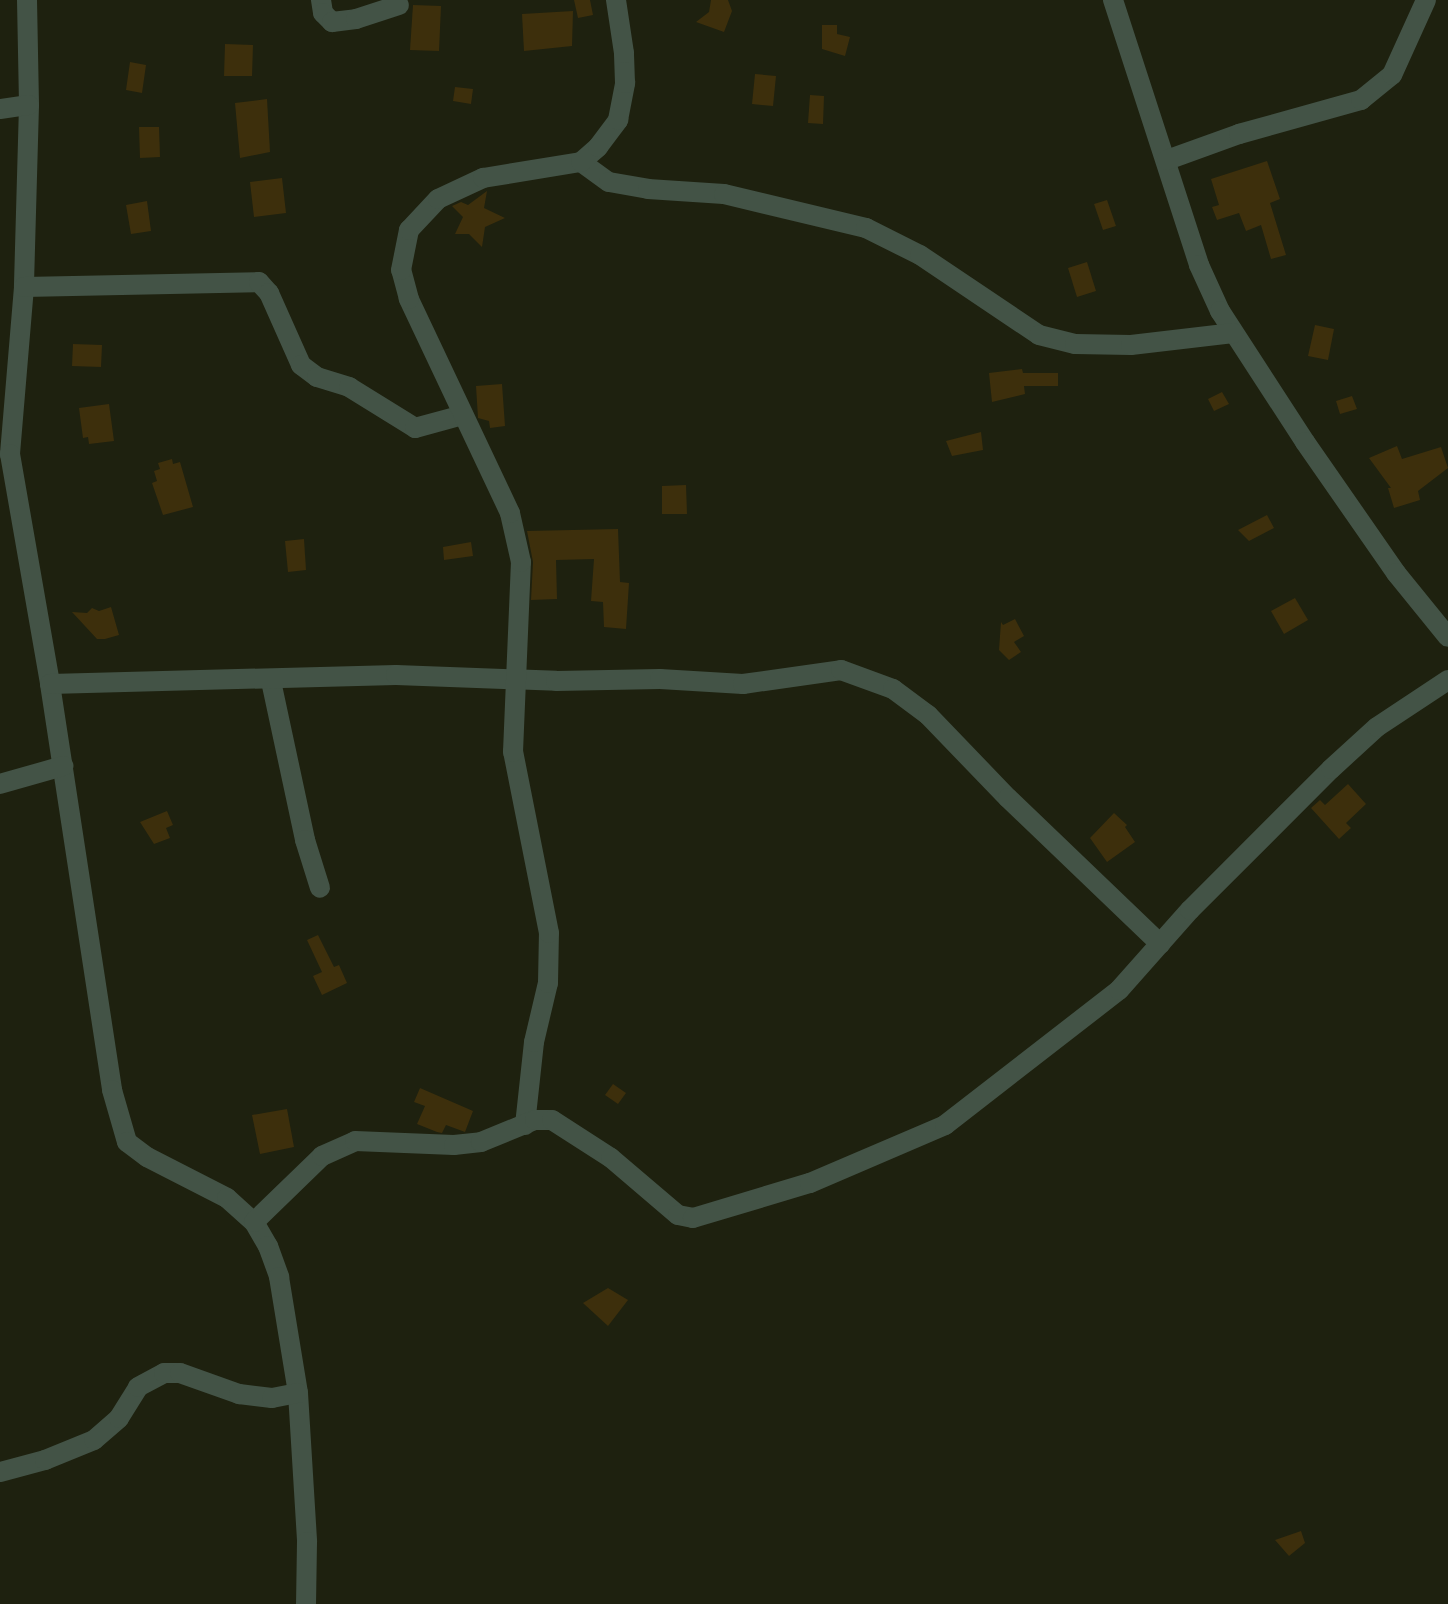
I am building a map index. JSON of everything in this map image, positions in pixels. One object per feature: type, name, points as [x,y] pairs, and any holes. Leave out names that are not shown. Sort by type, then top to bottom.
[{"type":"street","points":[[27,0],[29,105],[24,287],[5,456],[50,684],[119,1125],[127,1142],[147,1157],[227,1198],[254,1222],[268,1246],[279,1277],[298,1393],[307,1542],[306,1604]]},
{"type":"street","points":[[321,0],[323,14],[332,22],[356,19],[399,5]]},
{"type":"street","points":[[525,1125],[534,1042],[548,983],[549,933],[513,752],[514,680],[521,562],[510,513],[409,299],[402,270],[409,230],[438,199],[483,178],[581,162],[598,147],[618,120],[624,53],[616,0]]},
{"type":"street","points":[[1113,0],[1167,160],[1199,265],[1233,333],[1396,573],[1448,637]]},
{"type":"street","points":[[1167,160],[1239,134],[1360,100],[1392,75],[1426,0]]},
{"type":"street","points":[[0,109],[29,105]]},
{"type":"street","points":[[581,162],[609,182],[648,189],[724,194],[866,228],[920,255],[1039,335],[1075,344],[1131,345],[1233,333]]},
{"type":"street","points":[[24,287],[259,282],[269,293],[301,365],[317,377],[365,395],[408,426],[424,427],[463,415]]},
{"type":"street","points":[[50,684],[272,681],[396,675],[514,680],[660,679],[743,684],[841,670],[893,689],[928,715],[1008,798],[1160,944]]},
{"type":"street","points":[[254,1222],[322,1156],[341,1145],[375,1140],[454,1145],[481,1142],[525,1125],[552,1120],[611,1158],[678,1215],[693,1218],[717,1213],[810,1183],[945,1125],[1081,1023],[1119,990],[1160,944],[1331,769],[1377,727],[1448,680]]},
{"type":"street","points":[[272,681],[305,840],[320,888]]},
{"type":"street","points":[[0,784],[63,766]]},
{"type":"street","points":[[0,1472],[45,1460],[94,1440],[119,1419],[138,1387],[164,1372],[180,1373],[239,1394],[272,1398],[298,1393]]},
{"type":"building","points":[[574,0],[590,0],[593,15],[578,18]]},
{"type":"building","points":[[711,0],[728,0],[732,11],[724,32],[696,22],[709,12]]},
{"type":"building","points":[[413,5],[441,6],[439,51],[410,50]]},
{"type":"building","points":[[573,11],[572,46],[524,51],[522,14]]},
{"type":"building","points":[[822,25],[837,25],[837,34],[850,37],[845,56],[822,49]]},
{"type":"building","points":[[225,44],[253,45],[252,76],[224,76]]},
{"type":"building","points":[[130,62],[146,65],[142,93],[126,90]]},
{"type":"building","points":[[755,74],[776,76],[773,106],[752,104]]},
{"type":"building","points":[[455,87],[473,89],[471,104],[453,101]]},
{"type":"building","points":[[810,95],[824,96],[823,124],[808,123]]},
{"type":"building","points":[[267,99],[270,152],[240,158],[235,103]]},
{"type":"building","points":[[139,127],[159,127],[160,157],[140,158]]},
{"type":"building","points":[[1267,161],[1280,199],[1270,203],[1286,255],[1271,259],[1261,225],[1246,231],[1239,213],[1217,220],[1212,207],[1219,205],[1211,179]]},
{"type":"building","points":[[282,178],[286,213],[254,217],[250,182]]},
{"type":"building","points":[[487,191],[484,208],[505,218],[485,227],[482,247],[469,234],[455,234],[463,217],[452,206],[461,202],[468,205]]},
{"type":"building","points":[[1107,200],[1116,226],[1103,230],[1094,204]]},
{"type":"building","points":[[147,201],[151,231],[131,234],[126,205]]},
{"type":"building","points":[[1087,262],[1096,291],[1077,297],[1068,268]]},
{"type":"building","points":[[1315,325],[1334,329],[1328,360],[1308,356]]},
{"type":"building","points":[[73,344],[102,345],[101,367],[72,366]]},
{"type":"building","points":[[1022,369],[1023,373],[1058,373],[1058,386],[1024,386],[1025,394],[992,402],[989,373]]},
{"type":"building","points":[[502,384],[505,426],[490,428],[489,421],[478,418],[476,386]]},
{"type":"building","points":[[1222,392],[1229,404],[1214,411],[1208,399]]},
{"type":"building","points":[[1352,396],[1357,409],[1340,414],[1336,401]]},
{"type":"building","points":[[109,404],[114,441],[89,444],[88,437],[83,438],[79,408]]},
{"type":"building","points":[[981,432],[983,450],[952,456],[946,441]]},
{"type":"building","points":[[1397,446],[1402,459],[1441,447],[1448,468],[1418,491],[1420,500],[1394,508],[1388,488],[1391,488],[1369,458]]},
{"type":"building","points":[[172,459],[173,464],[180,462],[193,507],[163,515],[152,483],[157,481],[154,471],[160,469],[158,463]]},
{"type":"building","points":[[686,485],[687,514],[662,514],[662,486]]},
{"type":"building","points":[[1267,515],[1274,528],[1249,541],[1238,530]]},
{"type":"building","points":[[618,529],[620,582],[629,583],[626,629],[604,627],[603,602],[591,601],[594,559],[556,560],[557,599],[531,600],[533,562],[527,531]]},
{"type":"building","points":[[304,539],[306,570],[288,572],[285,541]]},
{"type":"building","points":[[471,542],[473,556],[444,560],[443,547]]},
{"type":"building","points":[[1295,598],[1308,620],[1284,634],[1271,611]]},
{"type":"building","points":[[111,607],[119,635],[105,639],[97,639],[72,612],[87,613],[92,608],[99,611]]},
{"type":"building","points":[[1015,619],[1024,636],[1014,642],[1021,652],[1009,660],[999,650],[1001,622],[1003,625]]},
{"type":"building","points":[[1348,784],[1366,804],[1346,823],[1351,828],[1339,839],[1311,808],[1320,800],[1325,805]]},
{"type":"building","points":[[167,811],[173,825],[166,828],[170,838],[154,844],[140,822]]},
{"type":"building","points":[[1114,813],[1127,825],[1125,827],[1135,842],[1107,862],[1090,838]]},
{"type":"building","points":[[318,935],[334,967],[339,965],[347,983],[322,995],[313,976],[322,972],[307,940]]},
{"type":"building","points":[[613,1084],[626,1093],[618,1104],[605,1095]]},
{"type":"building","points":[[420,1088],[473,1111],[465,1132],[446,1125],[442,1133],[417,1124],[425,1106],[414,1102]]},
{"type":"building","points":[[287,1109],[294,1147],[260,1154],[252,1115]]},
{"type":"building","points":[[608,1288],[628,1300],[608,1326],[583,1303]]},
{"type":"building","points":[[1301,1531],[1305,1543],[1289,1556],[1275,1540]]}]
